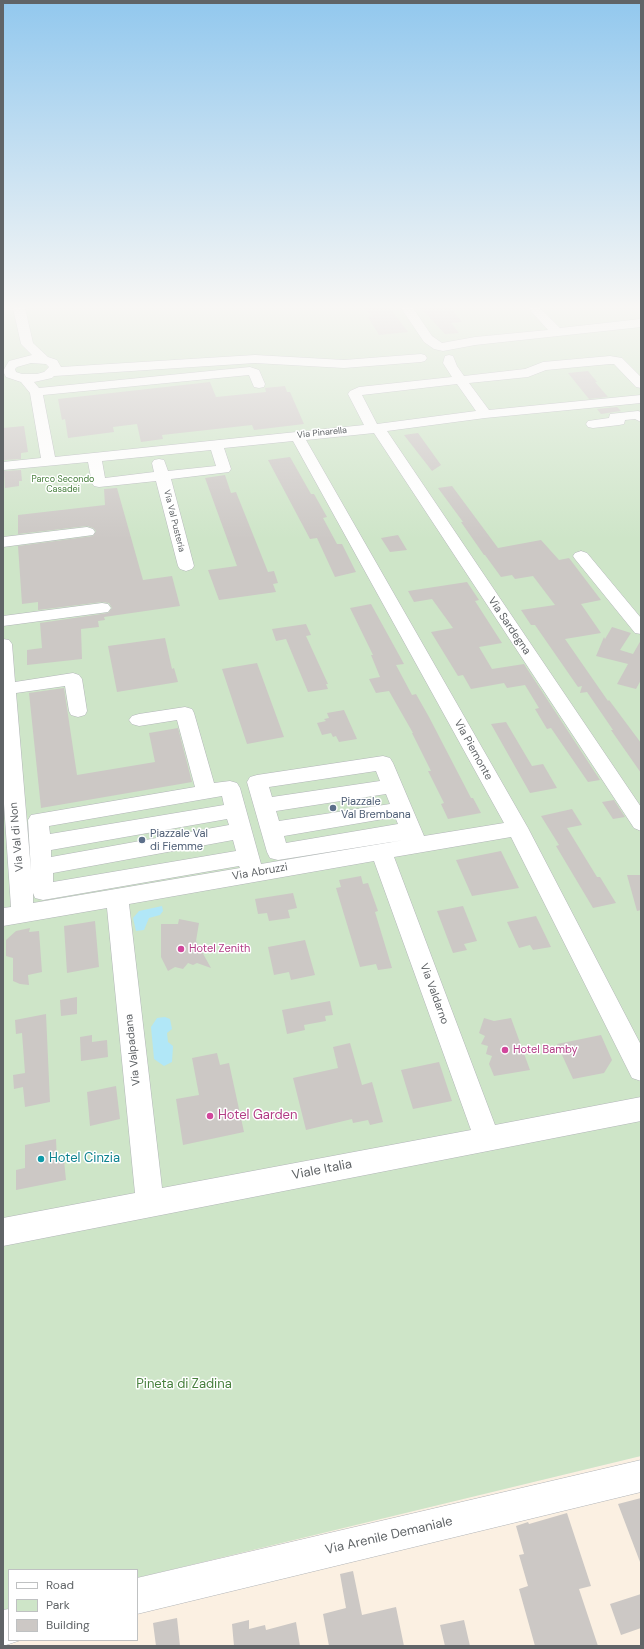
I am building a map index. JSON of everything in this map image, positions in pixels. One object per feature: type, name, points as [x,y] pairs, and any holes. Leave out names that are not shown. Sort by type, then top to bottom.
[{"type":"street","points":[[31,385],[36,392],[49,462]]},
{"type":"street","points":[[36,392],[38,385]]},
{"type":"street","points":[[36,392],[134,388],[155,385]]},
{"type":"street","points":[[351,385],[359,391],[420,385]]},
{"type":"street","points":[[463,385],[485,414]]},
{"type":"street","name":"Via Sardegna","points":[[359,391],[355,394],[375,428],[641,823]]},
{"type":"street","name":"Via Pinarella","points":[[3,466],[49,462],[160,463],[297,436],[485,414],[641,399]]},
{"type":"street","points":[[593,424],[638,415],[641,418]]},
{"type":"street","name":"Via Piemonte","points":[[297,436],[517,828],[641,1070]]},
{"type":"street","name":"Via Val Pusteria","points":[[95,463],[99,483],[160,463],[224,469],[218,451]]},
{"type":"street","name":"Via Val Pusteria","points":[[160,463],[186,566]]},
{"type":"street","points":[[3,542],[87,532]]},
{"type":"street","points":[[581,556],[641,629]]},
{"type":"street","points":[[3,621],[102,608]]},
{"type":"street","name":"Via Val di Non","points":[[3,652],[6,690],[6,736],[16,823],[13,915]]},
{"type":"street","points":[[6,690],[73,679],[78,711]]},
{"type":"street","points":[[139,720],[186,713],[205,786]]},
{"type":"street","points":[[16,823],[230,788],[257,782],[383,763],[414,837],[265,864],[43,892],[38,820]]},
{"type":"street","points":[[257,782],[271,830],[265,864]]},
{"type":"street","points":[[264,806],[392,786]]},
{"type":"street","points":[[230,788],[242,831],[265,864]]},
{"type":"street","points":[[271,830],[402,809]]},
{"type":"street","points":[[39,844],[236,810]]},
{"type":"street","name":"Via Abruzzi","points":[[13,915],[117,897],[265,864],[381,851],[414,837],[517,828]]},
{"type":"street","points":[[42,867],[242,831]]},
{"type":"street","name":"Via Valdarno","points":[[381,851],[487,1138]]},
{"type":"street","name":"Via Valpadana","points":[[117,897],[150,1203]]},
{"type":"street","name":"Viale Italia","points":[[3,1232],[641,1108]]},
{"type":"street","name":"Via Arenile Demaniale","points":[[138,1596],[641,1476]]},
{"type":"shaded area","points":[[641,1456],[641,1646],[3,1646],[3,1611],[8,1641],[138,1641],[138,1578]]},
{"type":"green space","points":[[3,385],[641,385],[641,1456],[138,1578],[138,1569],[8,1569],[8,1609],[3,1611]]},
{"type":"water","points":[[162,906],[163,911],[160,915],[149,918],[144,930],[136,931],[133,918],[139,911]]},
{"type":"water","points":[[165,1017],[170,1019],[172,1029],[167,1033],[168,1042],[173,1046],[172,1062],[164,1066],[154,1059],[151,1027],[157,1018]]},
{"type":"building","points":[[184,385],[211,385],[216,397],[266,392],[265,388],[285,386],[287,392],[290,392],[304,424],[254,430],[252,425],[162,435],[163,439],[141,442],[137,424],[113,427],[114,432],[68,438],[65,419],[62,420],[58,399]]},
{"type":"building","points":[[578,385],[598,385],[608,397],[589,399]]},
{"type":"building","points":[[617,407],[621,411],[601,414],[597,409]]},
{"type":"building","points":[[24,426],[28,452],[21,453],[21,459],[4,460],[3,428]]},
{"type":"building","points":[[418,433],[441,465],[432,471],[404,435]]},
{"type":"building","points":[[290,457],[311,494],[314,494],[327,517],[323,518],[337,544],[342,544],[356,572],[335,577],[317,538],[310,539],[268,460]]},
{"type":"building","points":[[21,470],[22,481],[19,481],[19,486],[5,488],[4,471]]},
{"type":"building","points":[[225,475],[231,493],[236,492],[268,572],[274,571],[278,583],[273,584],[276,592],[219,600],[208,570],[237,566],[205,478]]},
{"type":"building","points":[[452,486],[498,548],[541,540],[559,560],[569,558],[601,600],[581,604],[601,633],[565,639],[608,701],[609,700],[641,743],[641,773],[587,692],[580,693],[582,686],[578,687],[535,625],[531,625],[521,610],[555,605],[533,576],[515,579],[512,575],[501,577],[438,488]]},
{"type":"building","points":[[117,488],[143,580],[172,576],[180,606],[104,617],[105,620],[98,621],[99,627],[81,629],[82,659],[27,665],[27,650],[42,648],[40,623],[108,613],[112,608],[109,603],[102,602],[38,610],[38,602],[22,604],[18,546],[93,536],[96,531],[87,526],[18,534],[18,515],[105,505],[104,489]]},
{"type":"building","points":[[398,535],[407,550],[390,552],[381,538]]},
{"type":"building","points":[[467,582],[479,600],[475,601],[502,643],[479,647],[492,669],[524,664],[600,780],[588,782],[551,728],[547,729],[535,709],[539,708],[525,685],[507,688],[504,683],[471,689],[463,675],[458,676],[431,632],[453,628],[432,599],[414,602],[408,591]]},
{"type":"building","points":[[371,604],[404,664],[396,665],[412,695],[416,694],[471,798],[473,798],[481,813],[448,819],[441,804],[444,803],[428,771],[431,771],[413,733],[389,691],[376,693],[369,679],[380,677],[371,655],[373,655],[350,608]]},
{"type":"building","points":[[306,624],[311,635],[306,636],[328,684],[326,684],[328,689],[308,692],[286,639],[276,641],[272,629]]},
{"type":"building","points":[[612,627],[631,633],[620,650],[633,654],[641,640],[641,680],[636,689],[617,684],[628,664],[596,656],[604,637],[605,639]]},
{"type":"building","points":[[165,638],[172,669],[174,668],[178,682],[117,692],[108,646]]},
{"type":"building","points":[[257,663],[284,737],[247,744],[222,669]]},
{"type":"building","points":[[64,688],[77,775],[155,762],[149,733],[178,728],[192,782],[41,808],[29,693]]},
{"type":"building","points":[[344,710],[357,739],[339,742],[336,736],[333,737],[331,733],[322,735],[317,723],[326,721],[324,719],[329,718],[327,713]]},
{"type":"building","points":[[506,722],[532,766],[543,764],[557,788],[530,793],[491,724]]},
{"type":"building","points":[[614,800],[625,817],[613,819],[602,802]]},
{"type":"building","points":[[572,809],[582,825],[567,828],[597,877],[600,877],[616,903],[593,908],[556,846],[559,845],[541,816]]},
{"type":"building","points":[[501,851],[519,888],[472,896],[456,860]]},
{"type":"building","points":[[627,875],[641,875],[641,910],[637,911]]},
{"type":"building","points":[[361,876],[363,884],[368,883],[378,911],[375,912],[392,968],[378,970],[376,964],[360,967],[336,888],[341,887],[339,880]]},
{"type":"building","points":[[293,893],[297,908],[288,910],[290,918],[269,921],[267,913],[258,914],[255,899]]},
{"type":"building","points":[[463,906],[477,941],[464,944],[467,950],[453,953],[437,911]]},
{"type":"building","points":[[536,916],[551,947],[533,950],[530,945],[519,948],[507,922]]},
{"type":"building","name":"Hotel Zenith","points":[[179,919],[199,923],[196,941],[211,968],[197,963],[193,965],[188,963],[183,969],[175,967],[168,971],[161,957],[161,924],[178,924]]},
{"type":"building","points":[[95,921],[99,967],[67,973],[64,926]]},
{"type":"building","points":[[30,928],[29,932],[39,931],[42,972],[28,975],[29,985],[20,984],[13,981],[13,958],[6,956],[6,940],[16,931]]},
{"type":"building","points":[[305,940],[315,975],[291,980],[289,972],[274,975],[268,947]]},
{"type":"building","points":[[77,997],[77,1014],[61,1016],[60,1000]]},
{"type":"building","points":[[330,1001],[333,1015],[325,1016],[326,1021],[304,1025],[305,1030],[287,1034],[282,1010]]},
{"type":"building","points":[[46,1014],[50,1102],[25,1107],[23,1087],[14,1089],[13,1075],[25,1073],[22,1033],[16,1034],[15,1020]]},
{"type":"building","name":"Hotel Bamby","points":[[484,1018],[494,1021],[511,1018],[530,1070],[494,1076],[489,1064],[492,1056],[486,1054],[488,1046],[481,1044],[485,1036],[479,1033]]},
{"type":"building","points":[[92,1035],[92,1042],[107,1040],[108,1057],[81,1061],[80,1037]]},
{"type":"building","points":[[601,1035],[612,1060],[604,1073],[573,1079],[557,1044]]},
{"type":"building","points":[[350,1043],[362,1085],[372,1082],[383,1122],[370,1125],[368,1120],[353,1123],[352,1119],[306,1130],[293,1078],[338,1068],[333,1047]]},
{"type":"building","name":"Hotel Garden","points":[[217,1053],[220,1065],[229,1063],[244,1132],[183,1145],[176,1099],[199,1095],[192,1058]]},
{"type":"building","points":[[439,1062],[452,1101],[413,1109],[401,1070]]},
{"type":"building","points":[[116,1086],[120,1119],[90,1126],[87,1092]]},
{"type":"building","name":"Hotel Cinzia","points":[[56,1139],[57,1161],[64,1160],[66,1180],[16,1190],[16,1170],[25,1168],[25,1145]]},
{"type":"building","points":[[641,1498],[641,1562],[640,1562],[618,1504]]},
{"type":"building","points":[[567,1513],[591,1586],[579,1589],[598,1646],[535,1646],[519,1589],[528,1586],[519,1555],[524,1554],[516,1526],[528,1522],[529,1524]]},
{"type":"building","points":[[353,1571],[362,1615],[396,1607],[404,1646],[329,1646],[323,1614],[346,1608],[340,1574]]},
{"type":"building","points":[[641,1594],[641,1628],[621,1635],[610,1604]]},
{"type":"building","points":[[177,1618],[180,1646],[156,1646],[153,1623]]},
{"type":"building","points":[[249,1620],[249,1629],[265,1625],[266,1630],[296,1622],[300,1646],[234,1646],[232,1624]]},
{"type":"building","points":[[464,1620],[470,1646],[445,1646],[440,1625]]},
{"type":"place","name":"Piazzale Val Brembana","points":[[333,808]]},
{"type":"place","name":"Piazzale Val di Fiemme","points":[[142,840]]},
{"type":"place","name":"Hotel Zenith","points":[[181,949]]},
{"type":"place","name":"Hotel Bamby","points":[[505,1050]]},
{"type":"place","name":"Hotel Garden","points":[[210,1116]]},
{"type":"place","name":"Hotel Cinzia","points":[[41,1159]]},
{"type":"park label","name":"Parco Secondo Casadei","points":[[63,486]]},
{"type":"park label","name":"Pineta di Zadina","points":[[184,1385]]}]
